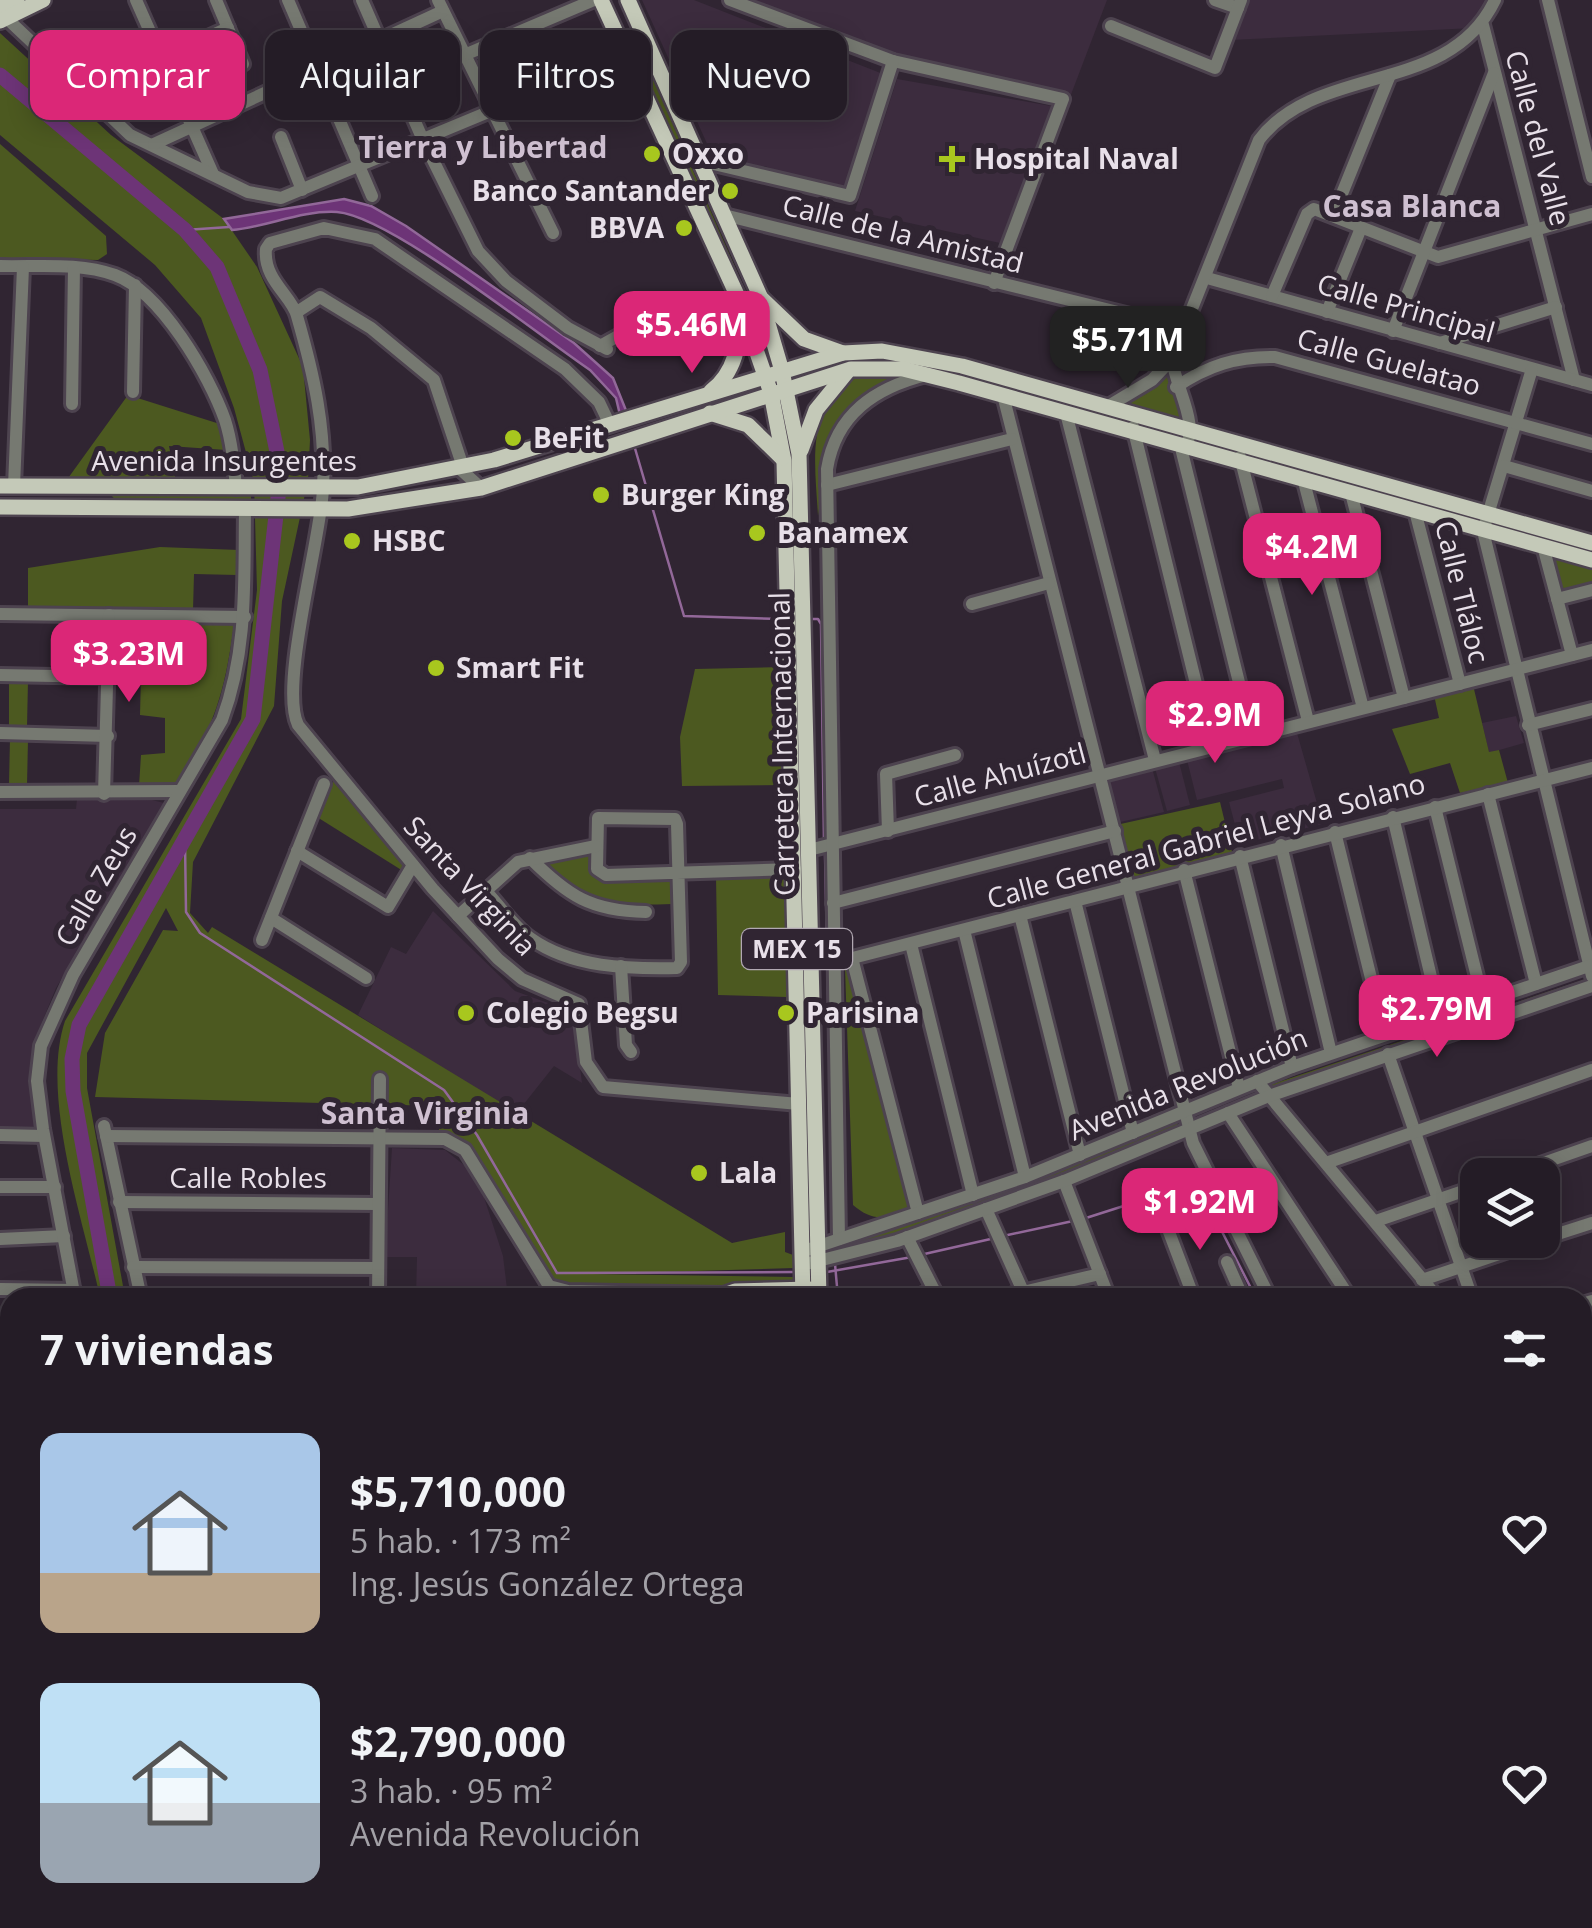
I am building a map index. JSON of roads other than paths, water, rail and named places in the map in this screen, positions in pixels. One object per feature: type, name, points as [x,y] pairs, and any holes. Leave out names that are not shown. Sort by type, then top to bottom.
[{"type":"main road","points":[[1,15],[17,0]]},
{"type":"main road","points":[[1,15],[44,0]]},
{"type":"main road","name":"MEX 15","points":[[602,0],[615,30]]},
{"type":"main road","name":"MEX 15","points":[[628,0],[760,296],[774,373]]},
{"type":"main road","name":"MEX 15","points":[[651,110],[774,373]]},
{"type":"main road","points":[[706,394],[729,371],[738,346],[736,295]]},
{"type":"main road","points":[[760,296],[804,339],[843,354]]},
{"type":"main road","name":"Avenida Insurgentes","points":[[7,486],[317,490],[459,468],[576,436],[774,373],[843,354],[882,351],[960,374],[1107,407],[1133,424],[1187,448],[1241,453],[1592,543]]},
{"type":"main road","name":"Avenida Insurgentes","points":[[0,507],[315,511],[481,488],[778,390],[850,369],[884,367],[926,375],[960,374],[1004,395],[1066,412],[1190,430],[1304,478],[1592,560]]},
{"type":"main road","points":[[706,412],[748,425],[792,458],[816,410],[850,369]]},
{"type":"main road","name":"Carretera Internacional","points":[[774,373],[792,458],[796,530],[799,1104],[811,1274]]},
{"type":"main road","points":[[576,436],[582,455]]},
{"type":"main road","points":[[97,487],[97,508]]},
{"type":"main road","name":"Carretera Internacional","points":[[797,629],[822,848],[811,1274]]},
{"type":"main road","points":[[753,1288],[811,1274]]},
{"type":"street","points":[[136,0],[149,30]]},
{"type":"street","points":[[216,0],[228,28],[224,30]]},
{"type":"street","points":[[288,0],[300,30]]},
{"type":"street","points":[[362,0],[375,30]]},
{"type":"street","points":[[462,56],[594,0]]},
{"type":"street","points":[[730,0],[894,60],[1063,99],[994,283]]},
{"type":"street","points":[[1111,26],[1215,68],[1240,4],[1215,0]]},
{"type":"street","points":[[1107,407],[1152,380],[1172,359],[1207,278],[1235,195],[1259,140],[1274,120],[1302,103],[1390,75],[1462,44],[1483,25],[1494,0]]},
{"type":"street","points":[[1548,0],[1592,177]]},
{"type":"street","points":[[394,30],[440,6],[480,92]]},
{"type":"street","points":[[1,15],[130,136],[261,196],[291,197],[480,116]]},
{"type":"street","name":"Calle del Valle","points":[[1483,25],[1574,380]]},
{"type":"street","points":[[702,161],[850,196],[894,60]]},
{"type":"street","points":[[1393,331],[1495,72]]},
{"type":"street","points":[[1333,216],[1390,75]]},
{"type":"street","points":[[154,144],[265,91]]},
{"type":"street","points":[[190,120],[214,174]]},
{"type":"street","points":[[339,120],[372,196]]},
{"type":"street","points":[[414,120],[478,251],[493,270],[568,328],[603,347],[636,326]]},
{"type":"street","points":[[494,120],[553,233]]},
{"type":"street","points":[[280,137],[302,190]]},
{"type":"street","points":[[1272,296],[1311,210],[1423,254],[1448,256],[1592,214]]},
{"type":"street","name":"Calle de la Amistad","points":[[724,215],[1187,330]]},
{"type":"street","name":"Santa Virginia","points":[[612,424],[599,402],[565,369],[375,239],[324,228],[270,243],[265,256],[276,286],[297,312],[318,386],[317,490],[295,718],[458,916],[522,979],[579,1004],[586,1062],[604,1087],[799,1104]]},
{"type":"street","points":[[1328,312],[1361,228]]},
{"type":"street","points":[[0,266],[100,270],[134,285],[166,316],[210,389],[228,430],[242,488]]},
{"type":"street","points":[[7,486],[23,267]]},
{"type":"street","points":[[72,404],[74,267]]},
{"type":"street","name":"Calle Principal","points":[[1207,278],[1592,385]]},
{"type":"street","points":[[133,392],[134,285]]},
{"type":"street","points":[[297,312],[320,297],[371,328],[422,368],[440,391],[459,468],[481,488]]},
{"type":"street","points":[[1440,343],[1556,307]]},
{"type":"street","name":"Calle Guelatao","points":[[1176,387],[1208,368],[1233,360],[1275,357],[1592,444]]},
{"type":"street","points":[[1172,359],[1176,387],[1190,430],[1187,448],[1182,452],[1252,735]]},
{"type":"street","points":[[1532,369],[1482,531],[1591,969]]},
{"type":"street","points":[[839,1239],[833,903],[822,848],[830,452],[846,420],[888,387],[926,375]]},
{"type":"street","points":[[1004,395],[1012,439],[1190,1130],[1196,1150],[1265,1288]]},
{"type":"street","points":[[1066,412],[1155,760]]},
{"type":"street","points":[[1133,424],[1212,745]]},
{"type":"street","points":[[828,485],[1012,439]]},
{"type":"street","points":[[1241,453],[1308,721]]},
{"type":"street","points":[[1504,466],[1592,492]]},
{"type":"street","points":[[1304,478],[1363,708]]},
{"type":"street","points":[[1351,493],[1404,698]]},
{"type":"street","name":"Calle Zeus","points":[[74,1288],[44,1136],[37,1081],[41,1046],[73,976],[230,696],[245,617],[246,508]]},
{"type":"street","name":"Calle Tláloc","points":[[1415,511],[1460,684]]},
{"type":"street","points":[[1542,546],[1572,655]]},
{"type":"street","points":[[972,604],[1049,583]]},
{"type":"street","points":[[1557,599],[1592,590]]},
{"type":"street","points":[[0,614],[245,617]]},
{"type":"street","points":[[104,794],[109,615]]},
{"type":"street","name":"Calle Ahuízotl","points":[[822,848],[1592,650]]},
{"type":"street","points":[[0,675],[108,677]]},
{"type":"street","points":[[1528,726],[1592,709]]},
{"type":"street","points":[[0,733],[108,736]]},
{"type":"street","points":[[888,831],[886,774],[955,755]]},
{"type":"street","name":"Calle General Gabriel Leyva Solano","points":[[833,962],[1592,768]]},
{"type":"street","points":[[262,940],[324,784]]},
{"type":"street","points":[[0,792],[177,796]]},
{"type":"street","points":[[1488,794],[1536,984]]},
{"type":"street","points":[[1435,807],[1483,1001]]},
{"type":"street","points":[[486,891],[530,938],[588,963],[680,966],[677,873],[676,819],[598,818],[600,874],[677,873],[795,869]]},
{"type":"street","points":[[1392,818],[1440,1016]]},
{"type":"street","points":[[833,903],[1115,831]]},
{"type":"street","points":[[1335,832],[1384,1035]]},
{"type":"street","points":[[1281,845],[1331,1053]]},
{"type":"street","points":[[458,916],[518,862],[596,846]]},
{"type":"street","points":[[298,851],[388,907],[413,865]]},
{"type":"street","points":[[1240,856],[1292,1067]]},
{"type":"street","points":[[530,858],[564,892],[612,912],[646,912]]},
{"type":"street","points":[[1184,870],[1239,1088]]},
{"type":"street","points":[[1075,901],[1133,1133]]},
{"type":"street","points":[[1020,915],[1080,1155]]},
{"type":"street","points":[[271,918],[366,978]]},
{"type":"street","points":[[964,930],[1025,1177]]},
{"type":"street","points":[[911,944],[973,1196]]},
{"type":"street","points":[[852,958],[918,1213]]},
{"type":"street","points":[[621,966],[626,1044],[631,1052]]},
{"type":"street","name":"Avenida Revolución","points":[[811,1274],[839,1239],[1025,1177],[1292,1067],[1483,1001],[1591,969]]},
{"type":"street","name":"Avenida Revolución","points":[[811,1274],[1064,1182],[1269,1096],[1592,986]]},
{"type":"street","points":[[1388,1054],[1468,1288]]},
{"type":"street","points":[[1326,1163],[1592,1070]]},
{"type":"street","points":[[378,1288],[380,1079]]},
{"type":"street","points":[[1257,1081],[1429,1288]]},
{"type":"street","points":[[1228,1113],[1343,1288]]},
{"type":"street","points":[[138,1288],[105,1131],[446,1138],[461,1145],[549,1286],[557,1288]]},
{"type":"street","points":[[0,1135],[44,1136]]},
{"type":"street","points":[[1558,1158],[1592,1146]]},
{"type":"street","points":[[1064,1182],[1105,1288]]},
{"type":"street","points":[[0,1188],[55,1187]]},
{"type":"street","points":[[1376,1221],[1460,1192]]},
{"type":"street","name":"Calle Robles","points":[[119,1202],[378,1204]]},
{"type":"street","points":[[986,1208],[1022,1288]]},
{"type":"street","points":[[1560,1234],[1592,1222]]},
{"type":"street","points":[[1166,1224],[1190,1288]]},
{"type":"street","points":[[0,1239],[64,1236]]},
{"type":"street","points":[[907,1237],[933,1288]]},
{"type":"street","points":[[1422,1280],[1488,1258]]},
{"type":"street","points":[[1227,1262],[1238,1288]]},
{"type":"street","points":[[133,1267],[378,1268]]},
{"type":"street","points":[[1236,1283],[1257,1272]]},
{"type":"street","points":[[1032,1288],[1064,1285],[1100,1274]]},
{"type":"waterway","points":[[0,75],[185,230],[217,267],[260,370],[281,471],[253,719],[79,1025],[72,1059],[73,1091],[108,1288]]},
{"type":"waterway","points":[[185,230],[229,227]]},
{"type":"waterway","points":[[634,445],[684,616],[782,619]]},
{"type":"waterway","points":[[810,619],[818,619],[821,624],[824,841]]},
{"type":"waterway","points":[[185,842],[186,912],[200,933],[444,1090],[477,1135],[557,1273],[794,1272]]},
{"type":"waterway","points":[[825,854],[831,1136]]},
{"type":"waterway","points":[[1086,1218],[1133,1203],[1193,1198],[1214,1216],[1251,1288]]},
{"type":"waterway","points":[[1003,1236],[1073,1221]]},
{"type":"waterway","points":[[920,1255],[995,1238]]},
{"type":"waterway","points":[[827,1272],[912,1257]]},
{"type":"waterway","points":[[835,1264],[837,1288]]},
{"type":"place","name":"Oxxo","points":[[652,154]]},
{"type":"place","name":"Hospital Naval","points":[[952,159]]},
{"type":"place","name":"Banco Santander","points":[[730,191]]},
{"type":"place","name":"BBVA","points":[[684,228]]},
{"type":"place","name":"BeFit","points":[[513,438]]},
{"type":"place","name":"Burger King","points":[[601,495]]},
{"type":"place","name":"Banamex","points":[[757,533]]},
{"type":"place","name":"HSBC","points":[[352,541]]},
{"type":"place","name":"Smart Fit","points":[[436,668]]},
{"type":"place","name":"Colegio Begsu","points":[[466,1013]]},
{"type":"place","name":"Parisina","points":[[786,1013]]},
{"type":"place","name":"Lala","points":[[699,1173]]},
{"type":"district","name":"Tierra y Libertad","points":[[483,148]]},
{"type":"district","name":"Casa Blanca","points":[[1412,207]]},
{"type":"district","name":"Santa Virginia","points":[[425,1114]]}]
